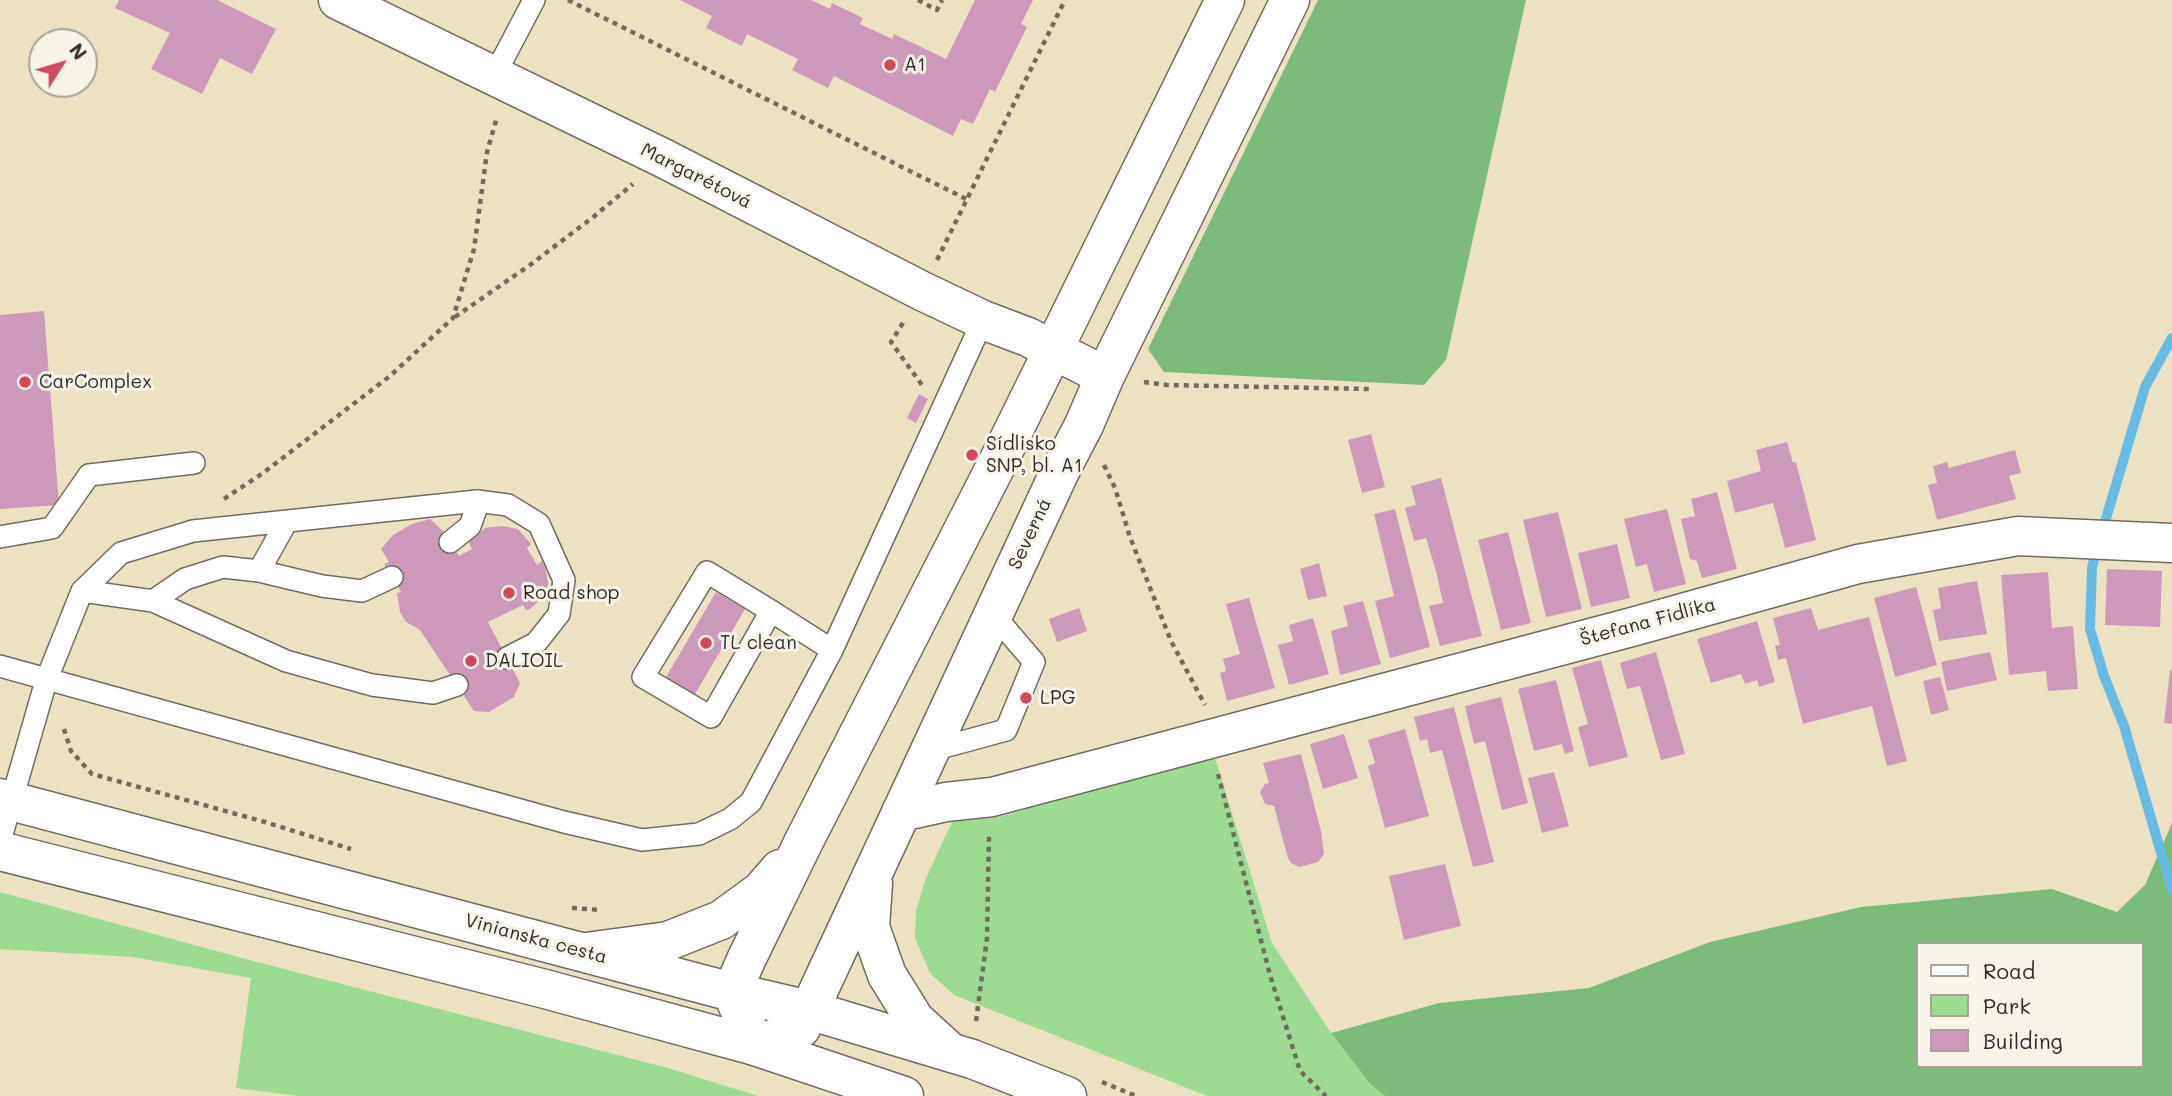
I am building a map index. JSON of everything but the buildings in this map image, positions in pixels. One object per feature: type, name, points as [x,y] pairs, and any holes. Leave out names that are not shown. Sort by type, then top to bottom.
[{"type":"street","name":"Margarétová","points":[[338,0],[663,158],[922,291],[982,320],[1028,337],[1105,376]]},
{"type":"street","points":[[755,1046],[732,992],[804,841],[1053,351],[1225,0]]},
{"type":"street","name":"Severná","points":[[755,1046],[801,1028],[1105,376],[1290,0]]},
{"type":"street","name":"Štefana Fidlíka","points":[[901,812],[946,802],[992,797],[1632,627],[1858,564],[2018,536],[2172,542]]},
{"type":"street","name":"Vinianska cesta","points":[[6,799],[732,992],[962,1042],[1081,1088]]},
{"type":"street","points":[[586,952],[668,941],[721,920],[761,891],[804,841]]},
{"type":"street","points":[[0,851],[545,989],[755,1046],[904,1096]]},
{"type":"street","points":[[874,870],[870,927],[887,975],[915,1020],[962,1042]]},
{"type":"lane","points":[[500,79],[534,0]]},
{"type":"lane","points":[[0,666],[43,689],[550,818],[642,840],[699,834],[730,819],[751,802],[832,650],[982,320]]},
{"type":"lane","points":[[0,537],[52,528],[89,475],[194,463]]},
{"type":"lane","points":[[450,542],[470,526],[479,501]]},
{"type":"lane","points":[[0,841],[6,799],[43,689],[82,591],[121,553],[193,531],[479,501],[508,505],[539,524],[564,580],[559,614],[536,643],[507,658]]},
{"type":"lane","points":[[259,570],[287,521]]},
{"type":"lane","points":[[153,601],[185,579],[223,567],[259,570],[322,586],[362,591],[392,577]]},
{"type":"lane","points":[[771,611],[711,717],[643,677],[707,572],[771,611],[832,650]]},
{"type":"lane","points":[[82,591],[153,601],[286,661],[372,685],[433,693],[457,685]]},
{"type":"lane","points":[[929,751],[1006,730],[1034,662],[993,614]]},
{"type":"path","points":[[568,0],[966,199]]},
{"type":"path","points":[[918,0],[937,10],[942,0]]},
{"type":"path","points":[[946,401],[926,390],[891,342],[922,291],[1065,0]]},
{"type":"path","points":[[453,318],[474,249],[500,79]]},
{"type":"path","points":[[193,531],[222,500],[263,473],[390,376],[453,318],[592,218],[663,158]]},
{"type":"path","points":[[1105,376],[1167,385],[1370,389]]},
{"type":"path","points":[[1084,425],[1115,488],[1130,537],[1213,738],[1214,758],[1270,975],[1300,1071],[1326,1096]]},
{"type":"path","points":[[43,689],[65,709],[64,730],[71,751],[92,774],[265,822],[358,852]]},
{"type":"path","points":[[962,1042],[987,938],[988,843],[992,797]]},
{"type":"path","points":[[570,908],[606,911]]},
{"type":"path","points":[[1081,1088],[1136,1096]]},
{"type":"green space","points":[[1318,0],[1526,0],[1446,360],[1424,385],[1164,372],[1148,349]]},
{"type":"green space","points":[[1215,758],[1272,943],[1331,1033],[1370,1084],[1385,1096],[1207,1096],[954,995],[930,973],[915,938],[916,911],[925,880],[952,822],[1004,816],[1101,787]]},
{"type":"green space","points":[[2172,823],[2172,1096],[1385,1096],[1370,1084],[1331,1033],[1439,1003],[1589,988],[1710,942],[1861,907],[2052,889],[2117,912],[2145,885]]},
{"type":"green space","points":[[0,892],[253,961],[668,1068],[758,1096],[298,1096],[236,1088],[251,978],[133,957],[0,949]]},
{"type":"waterway","points":[[2102,532],[2145,387],[2172,338]]},
{"type":"waterway","points":[[2097,547],[2092,568],[2090,629],[2104,676],[2124,726],[2172,890]]},
{"type":"place","name":"A1","points":[[890,65]]},
{"type":"place","name":"CarComplex","points":[[25,382]]},
{"type":"place","name":"Sídlisko SNP, bl. A1","points":[[972,455]]},
{"type":"place","name":"Road shop","points":[[509,593]]},
{"type":"place","name":"TL clean","points":[[706,643]]},
{"type":"place","name":"DALIOIL","points":[[471,661]]},
{"type":"place","name":"LPG","points":[[1026,698]]}]
